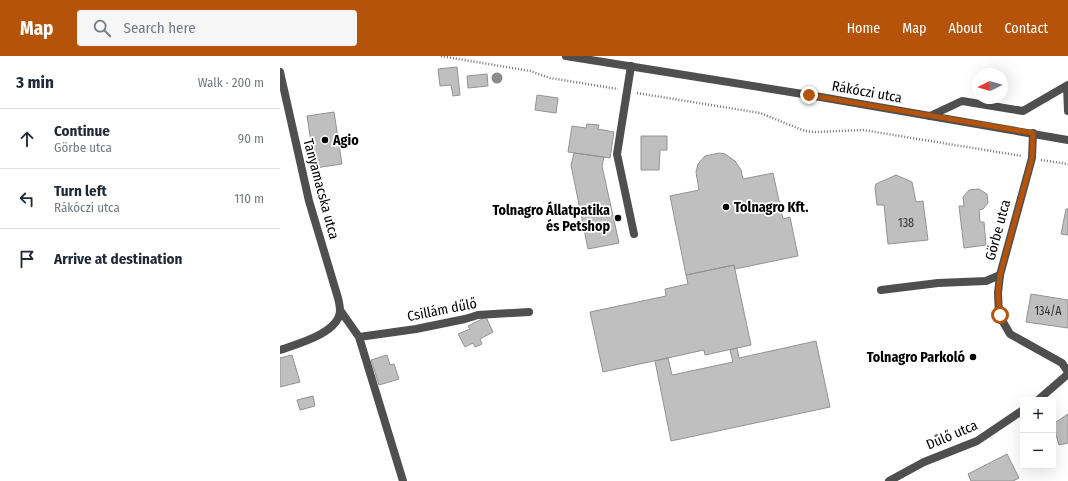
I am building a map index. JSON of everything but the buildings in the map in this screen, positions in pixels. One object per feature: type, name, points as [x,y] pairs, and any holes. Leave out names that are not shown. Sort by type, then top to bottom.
[{"type":"street","name":"Rákóczi utca","points":[[566,56],[1068,140]]},
{"type":"street","points":[[631,66],[617,154],[634,234]]},
{"type":"street","name":"Tanyamacska utca","points":[[280,72],[309,201],[340,310]]},
{"type":"street","points":[[930,116],[962,101],[1023,111],[1067,86],[1068,111]]},
{"type":"street","name":"Görbe utca","points":[[1033,133],[1032,158],[1000,275],[998,293],[1000,315],[1010,334],[1062,364],[1068,373]]},
{"type":"street","points":[[881,290],[938,283],[986,281],[1000,275]]},
{"type":"street","points":[[340,310],[359,337],[403,481]]},
{"type":"street","points":[[280,350],[327,331],[338,318],[340,310]]},
{"type":"street","name":"Csillám dűlő","points":[[359,337],[416,329],[478,315],[530,312]]},
{"type":"street","points":[[1041,397],[1068,373]]},
{"type":"street","name":"Dűlő utca","points":[[889,481],[924,462],[977,441],[1020,412]]},
{"type":"path","points":[[805,131],[863,130],[1006,152],[1068,164]]},
{"type":"place","name":"Agio","points":[[325,140]]},
{"type":"place","name":"Tolnagro Kft.","points":[[726,207]]},
{"type":"place","name":"Tolnagro Állatpatika és Petshop","points":[[618,218]]},
{"type":"place","name":"Tolnagro Parkoló","points":[[973,357]]},
{"type":"route","points":[[809,95],[1033,133],[1032,158],[1000,275],[998,293],[1000,315]]}]
